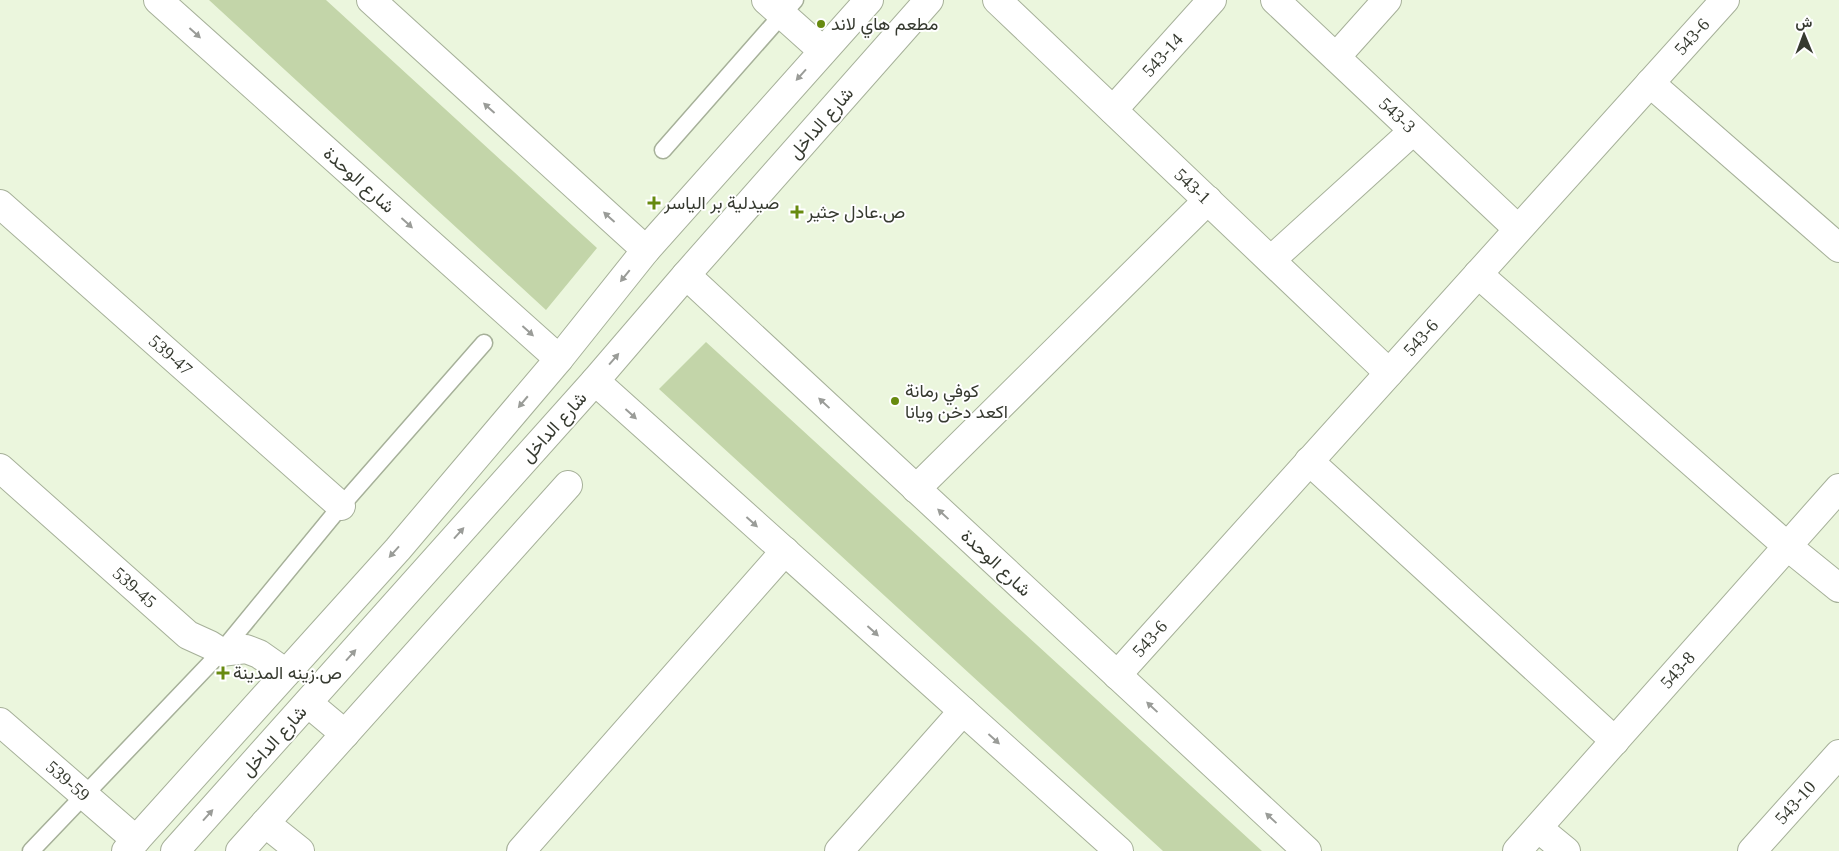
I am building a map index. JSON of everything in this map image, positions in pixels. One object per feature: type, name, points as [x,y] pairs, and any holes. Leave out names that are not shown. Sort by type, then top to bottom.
[{"type":"street","name":"شارع الوحدة","points":[[158,0],[559,359]]},
{"type":"street","points":[[371,0],[646,250]]},
{"type":"street","name":"شارع الداخل","points":[[131,846],[398,549],[559,359],[646,250],[869,0]]},
{"type":"street","name":"شارع الداخل","points":[[175,851],[595,381],[929,0]]},
{"type":"street","name":"543-1","points":[[997,0],[1389,373]]},
{"type":"street","name":"543-14","points":[[1113,110],[1212,0]]},
{"type":"street","name":"543-3","points":[[1275,0],[1518,229]]},
{"type":"street","points":[[1336,57],[1387,0]]},
{"type":"street","name":"543-6","points":[[1117,675],[1724,0]]},
{"type":"street","points":[[781,5],[823,51]]},
{"type":"street","points":[[1650,83],[1839,248]]},
{"type":"street","points":[[1271,260],[1413,131]]},
{"type":"street","points":[[916,489],[1208,200]]},
{"type":"street","name":"539-47","points":[[0,204],[342,506]]},
{"type":"street","points":[[1478,274],[1787,546],[1839,588]]},
{"type":"street","name":"شارع الوحدة","points":[[686,275],[1307,851]]},
{"type":"street","points":[[595,381],[1119,851]]},
{"type":"street","points":[[1309,461],[1615,741]]},
{"type":"street","name":"539-45","points":[[0,468],[188,635],[221,652]]},
{"type":"street","points":[[240,851],[568,485]]},
{"type":"street","name":"543-8","points":[[1517,851],[1839,488]]},
{"type":"street","points":[[521,851],[785,552]]},
{"type":"street","points":[[221,652],[246,649],[259,654],[286,673]]},
{"type":"street","points":[[308,703],[345,734]]},
{"type":"street","points":[[839,851],[964,712]]},
{"type":"street","name":"539-59","points":[[0,722],[85,796],[131,846]]},
{"type":"street","name":"543-10","points":[[1752,851],[1839,754]]},
{"type":"street","points":[[265,822],[300,851]]},
{"type":"street","points":[[1538,828],[1566,851]]},
{"type":"lane","points":[[663,150],[781,5]]},
{"type":"lane","points":[[31,851],[221,652],[342,506],[484,343]]},
{"type":"green space","points":[[209,0],[326,0],[597,248],[546,310]]},
{"type":"green space","points":[[706,342],[1262,851],[1163,851],[659,389]]},
{"type":"place","name":"مطعم هاي لاند","points":[[821,24]]},
{"type":"place","name":"صيدلية بر الياسر","points":[[654,203]]},
{"type":"place","name":"ص.عادل جثير","points":[[797,212]]},
{"type":"place","name":"كوفي رمانة اكعد دخن ويانا","points":[[895,401]]},
{"type":"place","name":"ص.زينه المدينة","points":[[223,673]]}]
